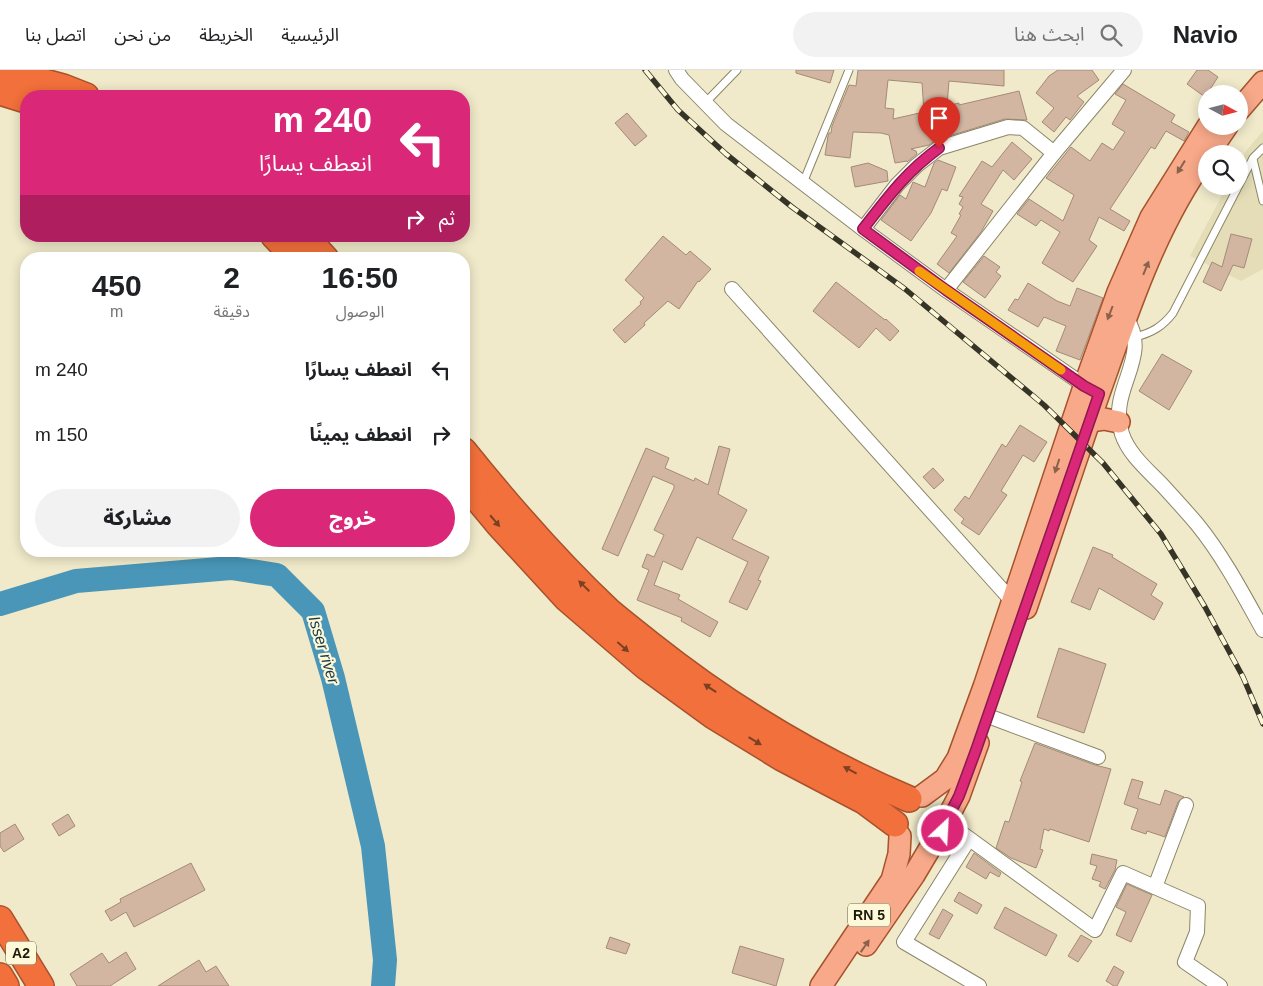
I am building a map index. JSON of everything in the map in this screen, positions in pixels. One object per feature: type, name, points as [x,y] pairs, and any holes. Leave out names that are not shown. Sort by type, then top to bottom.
[{"type":"highway","points":[[0,70],[71,90]]},
{"type":"highway","points":[[31,70],[63,87]]},
{"type":"highway","points":[[0,92],[20,98]]},
{"type":"highway","points":[[0,105],[20,106]]},
{"type":"highway","points":[[280,242],[289,252]]},
{"type":"highway","points":[[310,242],[320,252]]},
{"type":"highway","points":[[470,459],[503,500],[554,557],[611,612],[680,668],[765,726],[870,793],[898,830]]},
{"type":"highway","points":[[470,490],[499,525],[567,599],[646,667],[712,715],[782,758],[870,793],[916,797]]},
{"type":"highway","name":"A2","points":[[0,920],[41,986]]},
{"type":"highway","name":"A2","points":[[0,976],[6,986]]},
{"type":"main road","points":[[1241,85],[1254,70]]},
{"type":"main road","points":[[1248,100],[1263,82]]},
{"type":"main road","name":"RN 5","points":[[916,797],[946,779],[958,758],[1091,390],[1118,292],[1151,217],[1202,135]]},
{"type":"main road","name":"RN 5","points":[[837,986],[914,875],[959,796],[1090,421],[1091,390],[1126,317],[1155,245],[1177,202],[1198,169]]},
{"type":"main road","points":[[1090,421],[1104,419],[1119,422]]},
{"type":"main road","points":[[887,888],[892,865],[890,847],[885,830],[876,814],[870,793],[925,781],[940,773],[958,758]]},
{"type":"main road","points":[[916,797],[930,798],[941,808],[940,832],[926,846],[912,845],[898,830],[897,812],[900,806],[916,797]]},
{"type":"main road","name":"RN 5","points":[[821,986],[887,888],[898,863],[898,830]]},
{"type":"street","points":[[676,70],[682,79],[726,124],[946,290],[1091,390]]},
{"type":"street","points":[[946,290],[1054,153],[1124,70]]},
{"type":"street","points":[[863,229],[897,185],[916,166],[939,148],[1008,127],[1023,128],[1054,153]]},
{"type":"street","points":[[732,289],[1013,602]]},
{"type":"street","points":[[1126,317],[1132,326],[1136,349],[1120,398],[1119,422],[1124,439],[1134,455],[1171,494],[1213,545],[1263,630]]},
{"type":"street","points":[[988,716],[1098,757]]},
{"type":"street","points":[[1155,887],[1186,805]]},
{"type":"street","points":[[940,832],[960,832],[1095,930],[1122,873],[1198,906],[1197,932],[1185,962],[1220,986]]},
{"type":"street","points":[[969,839],[904,942],[979,986]]},
{"type":"lane","points":[[705,103],[737,70]]},
{"type":"lane","points":[[803,183],[849,70]]},
{"type":"lane","points":[[1135,337],[1153,332],[1168,320],[1173,313],[1253,158],[1263,148]]},
{"type":"lane","points":[[1253,158],[1263,201]]},
{"type":"shaded area","points":[[1263,131],[1263,269],[1241,281],[1190,256],[1222,195],[1248,195],[1248,149]]},
{"type":"building","points":[[796,70],[834,70],[830,83],[796,73]]},
{"type":"building","points":[[858,70],[1004,70],[1004,86],[949,81],[947,106],[1019,91],[1027,120],[1005,119],[936,140],[929,145],[911,149],[916,151],[917,154],[907,162],[895,163],[889,135],[881,133],[853,132],[850,158],[825,155],[829,133],[831,133],[832,126],[849,85],[856,86]],"holes":[[[888,80],[922,83],[924,112],[893,119],[894,109],[885,108]]]},
{"type":"building","points":[[1058,70],[1092,70],[1099,80],[1077,96],[1084,102],[1070,120],[1066,117],[1054,132],[1042,122],[1054,108],[1036,93],[1049,76]]},
{"type":"building","points":[[1197,70],[1208,70],[1218,77],[1213,85],[1198,85],[1198,92],[1187,84]]},
{"type":"building","points":[[1123,84],[1175,115],[1171,122],[1189,132],[1184,141],[1166,131],[1155,149],[1151,147],[1110,209],[1130,221],[1124,231],[1099,217],[1089,240],[1097,246],[1073,282],[1042,263],[1060,232],[1041,220],[1036,226],[1017,214],[1029,199],[1063,221],[1074,195],[1046,178],[1071,147],[1090,161],[1102,143],[1113,150],[1125,132],[1112,124],[1126,100],[1115,94]]},
{"type":"building","points":[[627,113],[647,136],[635,146],[615,123]]},
{"type":"building","points":[[1012,142],[1032,159],[1014,180],[1003,170],[981,204],[993,211],[981,232],[949,273],[937,264],[957,236],[951,233],[961,215],[959,214],[963,207],[959,204],[963,197],[959,196],[982,161],[992,167]]},
{"type":"building","points":[[938,160],[956,167],[947,191],[942,189],[931,213],[911,241],[881,220],[900,195],[906,199],[913,182],[925,187],[934,163]]},
{"type":"building","points":[[868,163],[887,171],[888,181],[855,187],[851,167]]},
{"type":"building","points":[[1231,234],[1252,239],[1244,268],[1233,265],[1221,291],[1203,282],[1212,262],[1222,267]]},
{"type":"building","points":[[663,236],[686,255],[690,251],[711,269],[698,281],[679,309],[668,301],[625,343],[613,330],[641,304],[640,302],[644,298],[625,280]]},
{"type":"building","points":[[984,256],[1000,267],[996,272],[1001,276],[985,298],[963,282]]},
{"type":"building","points":[[836,282],[899,331],[890,341],[876,328],[859,348],[813,311]]},
{"type":"building","points":[[1028,283],[1057,301],[1070,306],[1077,288],[1103,298],[1080,360],[1056,351],[1066,326],[1044,317],[1038,327],[1008,310],[1015,299],[1018,300]]},
{"type":"building","points":[[1162,354],[1192,371],[1169,410],[1139,391]]},
{"type":"building","points":[[1020,425],[1047,442],[1034,462],[1023,455],[1001,491],[1007,495],[979,535],[961,523],[964,519],[954,510],[965,496],[969,499],[1002,444],[1006,447]]},
{"type":"building","points":[[719,446],[730,449],[718,494],[747,510],[732,539],[769,557],[758,580],[761,581],[747,610],[729,602],[748,562],[697,537],[682,570],[663,561],[654,585],[680,595],[678,599],[718,622],[710,637],[681,621],[682,618],[637,600],[649,570],[642,567],[647,554],[654,557],[664,535],[654,530],[674,485],[653,476],[618,556],[602,549],[646,448],[669,458],[665,468],[694,481],[695,478],[708,485]]},
{"type":"building","points":[[933,468],[944,480],[934,489],[923,477]]},
{"type":"building","points":[[1093,547],[1113,555],[1112,557],[1157,584],[1151,595],[1163,603],[1154,620],[1099,588],[1090,610],[1071,602]]},
{"type":"building","points":[[1059,648],[1106,664],[1084,733],[1037,717]]},
{"type":"building","points":[[1035,743],[1111,769],[1089,842],[1050,829],[1049,831],[1044,829],[1040,849],[1043,850],[1036,868],[1011,858],[996,848],[1005,821],[1009,822],[1022,782],[1020,781]]},
{"type":"building","points":[[1132,779],[1143,782],[1138,798],[1160,805],[1165,790],[1184,797],[1178,802],[1165,837],[1147,831],[1146,834],[1131,829],[1138,809],[1124,804]]},
{"type":"building","points":[[68,814],[75,826],[59,836],[52,824]]},
{"type":"building","points":[[15,824],[24,839],[4,852],[0,846],[0,833]]},
{"type":"building","points":[[974,853],[1001,873],[999,877],[990,872],[986,879],[966,867]]},
{"type":"building","points":[[1092,854],[1117,860],[1115,870],[1105,889],[1099,886],[1101,882],[1092,879],[1097,866],[1090,864]]},
{"type":"building","points":[[191,863],[205,890],[134,927],[126,912],[111,921],[105,911],[121,902],[120,899]]},
{"type":"building","points":[[1127,884],[1152,895],[1131,942],[1116,935],[1126,912],[1116,907]]},
{"type":"building","points":[[959,892],[982,905],[977,914],[954,901]]},
{"type":"building","points":[[1005,907],[1057,935],[1046,956],[994,928]]},
{"type":"building","points":[[943,909],[953,915],[939,939],[929,934]]},
{"type":"building","points":[[1081,935],[1092,941],[1078,962],[1068,956]]},
{"type":"building","points":[[610,937],[630,944],[626,954],[606,948]]},
{"type":"building","points":[[740,946],[784,959],[776,986],[732,973]]},
{"type":"building","points":[[126,952],[136,969],[110,986],[77,986],[70,974],[102,953],[109,963]]},
{"type":"building","points":[[199,960],[206,972],[216,966],[229,986],[158,986]]},
{"type":"building","points":[[1114,966],[1124,972],[1117,986],[1106,981]]},
{"type":"waterway","name":"Isser river","points":[[0,604],[76,581],[231,568],[277,575],[313,611],[333,678],[373,846],[385,960],[383,986]]},
{"type":"railway","points":[[645,70],[678,110],[726,154],[792,207],[905,289],[1044,405],[1103,463],[1161,534],[1205,607],[1243,677],[1263,724]]},
{"type":"slow traffic","points":[[919,271],[1061,370]]},
{"type":"route","points":[[939,148],[916,166],[897,185],[863,229],[976,312],[1084,386],[1099,394],[1064,500],[976,750],[959,796],[945,823],[943,831]]}]
